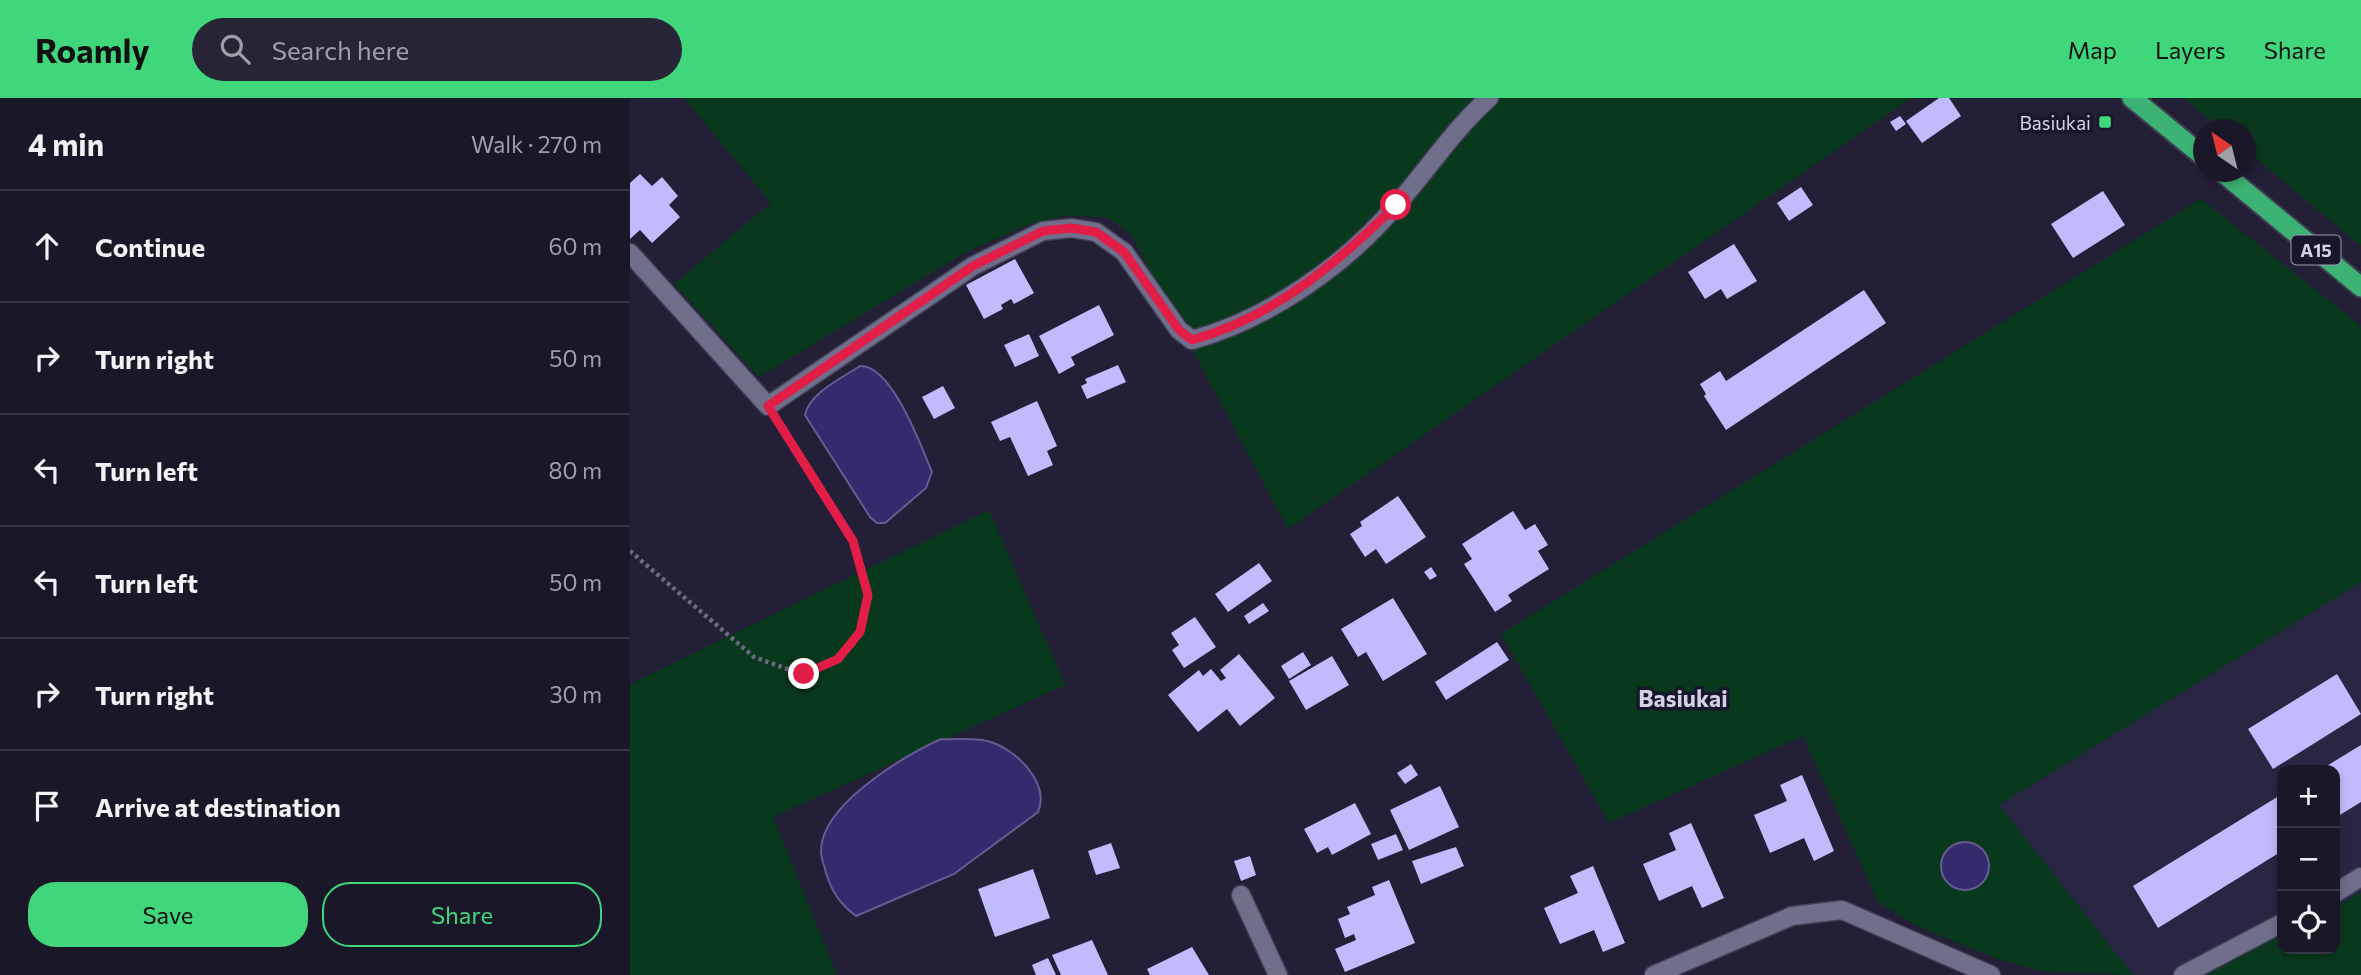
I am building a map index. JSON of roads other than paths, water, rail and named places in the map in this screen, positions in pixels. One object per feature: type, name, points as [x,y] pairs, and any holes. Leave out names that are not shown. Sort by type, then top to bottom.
[{"type":"highway","points":[[2132,98],[2193,149]]},
{"type":"highway","name":"A15","points":[[2234,182],[2361,287]]},
{"type":"street","points":[[630,253],[768,406],[973,266],[1043,231],[1071,228],[1096,232],[1124,252],[1179,330],[1192,340],[1220,332],[1297,291],[1352,249],[1396,205],[1467,118],[1489,98]]},
{"type":"street","points":[[2338,891],[2361,877]]},
{"type":"street","points":[[1241,895],[1278,975]]},
{"type":"street","points":[[1654,975],[1792,916],[1842,909],[1991,975]]},
{"type":"street","points":[[2183,975],[2277,926]]},
{"type":"place","name":"Basiukai","points":[[2105,122]]},
{"type":"district","name":"Basiukai","points":[[1683,698]]}]
